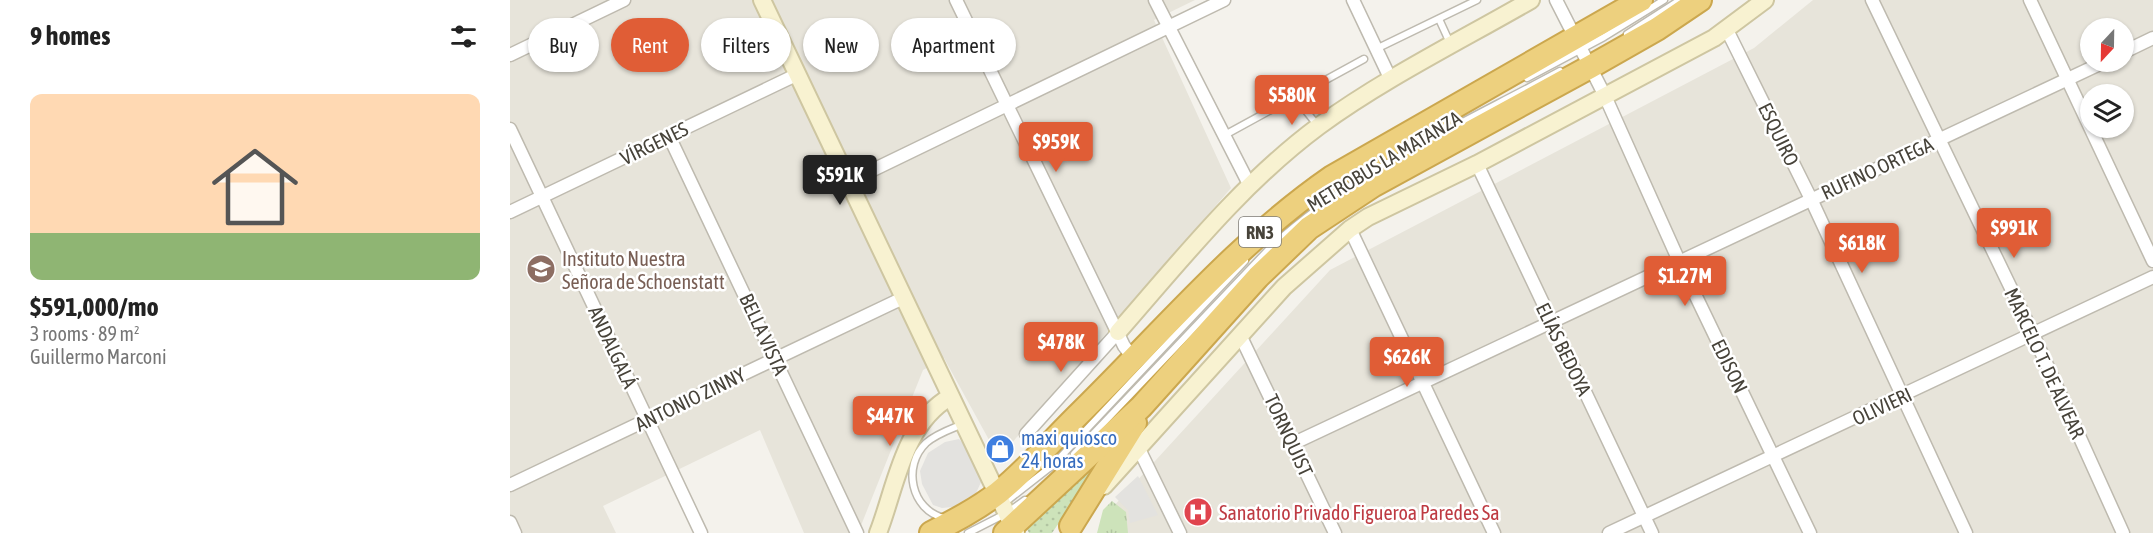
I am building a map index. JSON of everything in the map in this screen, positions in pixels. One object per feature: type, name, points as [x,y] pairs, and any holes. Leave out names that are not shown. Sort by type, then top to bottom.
[{"type":"highway","name":"RN3","points":[[931,533],[1005,516],[1163,384],[1258,277],[1309,228],[1374,185],[1580,59],[1641,0]]},
{"type":"highway","name":"RN3","points":[[1005,516],[1134,359],[1245,245],[1301,199],[1332,177],[1580,59],[1657,29],[1700,0]]},
{"type":"highway","points":[[1068,530],[1125,437],[1163,384]]},
{"type":"street","points":[[510,56],[624,0]]},
{"type":"street","points":[[956,0],[1118,332],[1134,359]]},
{"type":"street","points":[[1155,0],[1250,186]]},
{"type":"street","points":[[848,182],[1224,0]]},
{"type":"street","points":[[1353,0],[1391,80]]},
{"type":"street","points":[[1026,434],[1250,186],[1318,127],[1391,80],[1531,0]]},
{"type":"street","name":"EDISON","points":[[1556,0],[1580,59],[1605,96],[1679,261],[1810,533]]},
{"type":"street","points":[[1068,530],[1299,272],[1350,229],[1383,209],[1478,164],[1727,30],[1765,0]]},
{"type":"street","name":"MARCELO T. DE ALVEAR","points":[[1872,0],[2033,334],[2123,533]]},
{"type":"street","points":[[2030,0],[2153,261]]},
{"type":"street","points":[[765,1],[1005,516]]},
{"type":"street","name":"ESQUIRO","points":[[1727,30],[1811,199],[1966,533]]},
{"type":"street","points":[[2134,47],[2153,38]]},
{"type":"street","name":"RUFINO ORTEGA","points":[[1292,444],[2083,72]]},
{"type":"street","name":"VÍRGENES","points":[[510,212],[798,74]]},
{"type":"street","name":"ANDALGALÁ","points":[[510,129],[701,533]]},
{"type":"street","name":"BELLA VISTA","points":[[669,136],[857,533]]},
{"type":"street","name":"ELÍAS BEDOYA","points":[[1478,164],[1652,533]]},
{"type":"street","points":[[1350,229],[1494,533]]},
{"type":"street","name":"OLIVIERI","points":[[1610,533],[2153,277]]},
{"type":"street","name":"ANTONIO ZINNY","points":[[510,485],[903,298]]},
{"type":"street","name":"TORNQUIST","points":[[1241,337],[1335,533]]},
{"type":"street","points":[[878,533],[902,463],[924,418],[930,410],[950,397]]},
{"type":"street","points":[[1139,449],[1180,533]]},
{"type":"street","points":[[510,522],[515,533]]},
{"type":"lane","points":[[1376,49],[1477,0]]},
{"type":"lane","name":"METROBUS LA MATANZA","points":[[1046,481],[1298,222],[1368,175],[1580,59],[1664,0]]},
{"type":"lane","points":[[1617,40],[1680,0]]},
{"type":"lane","points":[[1439,19],[1452,46]]},
{"type":"lane","points":[[1223,136],[1364,58]]},
{"type":"lane","name":"METROBUS LA MATANZA","points":[[1518,83],[1580,59]]},
{"type":"lane","name":"METROBUS LA MATANZA","points":[[1528,88],[1580,59]]},
{"type":"lane","name":"METROBUS LA MATANZA","points":[[1347,179],[1498,94]]},
{"type":"lane","points":[[1294,96],[1318,127]]},
{"type":"lane","points":[[1257,250],[1270,237]]},
{"type":"lane","points":[[1005,516],[1022,492],[1069,449],[1250,256]]},
{"type":"lane","points":[[963,424],[936,435],[926,443],[913,462],[911,471],[914,489],[929,510],[938,517],[964,526]]},
{"type":"lane","points":[[1005,516],[1033,493]]},
{"type":"shaded area","points":[[510,0],[1195,0],[1154,20],[1231,188],[1005,451],[994,449],[944,358],[923,370],[858,533],[804,533],[760,430],[603,506],[616,533],[510,533]]},
{"type":"shaded area","points":[[1813,0],[2153,0],[2153,533],[1099,533],[1101,520],[1330,270],[1754,48]]},
{"type":"shaded area","points":[[959,439],[966,446],[983,478],[976,493],[953,507],[942,508],[933,505],[922,484],[920,471],[928,453],[945,442]]},
{"type":"shaded area","points":[[1138,476],[1158,515],[1130,523],[1128,510],[1115,497]]},
{"type":"green space","points":[[1114,442],[1052,533],[1029,533],[1026,527]]},
{"type":"green space","points":[[1112,501],[1126,512],[1128,533],[1097,533],[1103,510]]},
{"type":"place","name":"Instituto Nuestra Señora de Schoenstatt","points":[[541,269]]},
{"type":"place","name":"maxi quiosco 24 horas","points":[[1000,449]]},
{"type":"place","name":"Sanatorio Privado Figueroa Paredes Sa","points":[[1198,512]]}]
